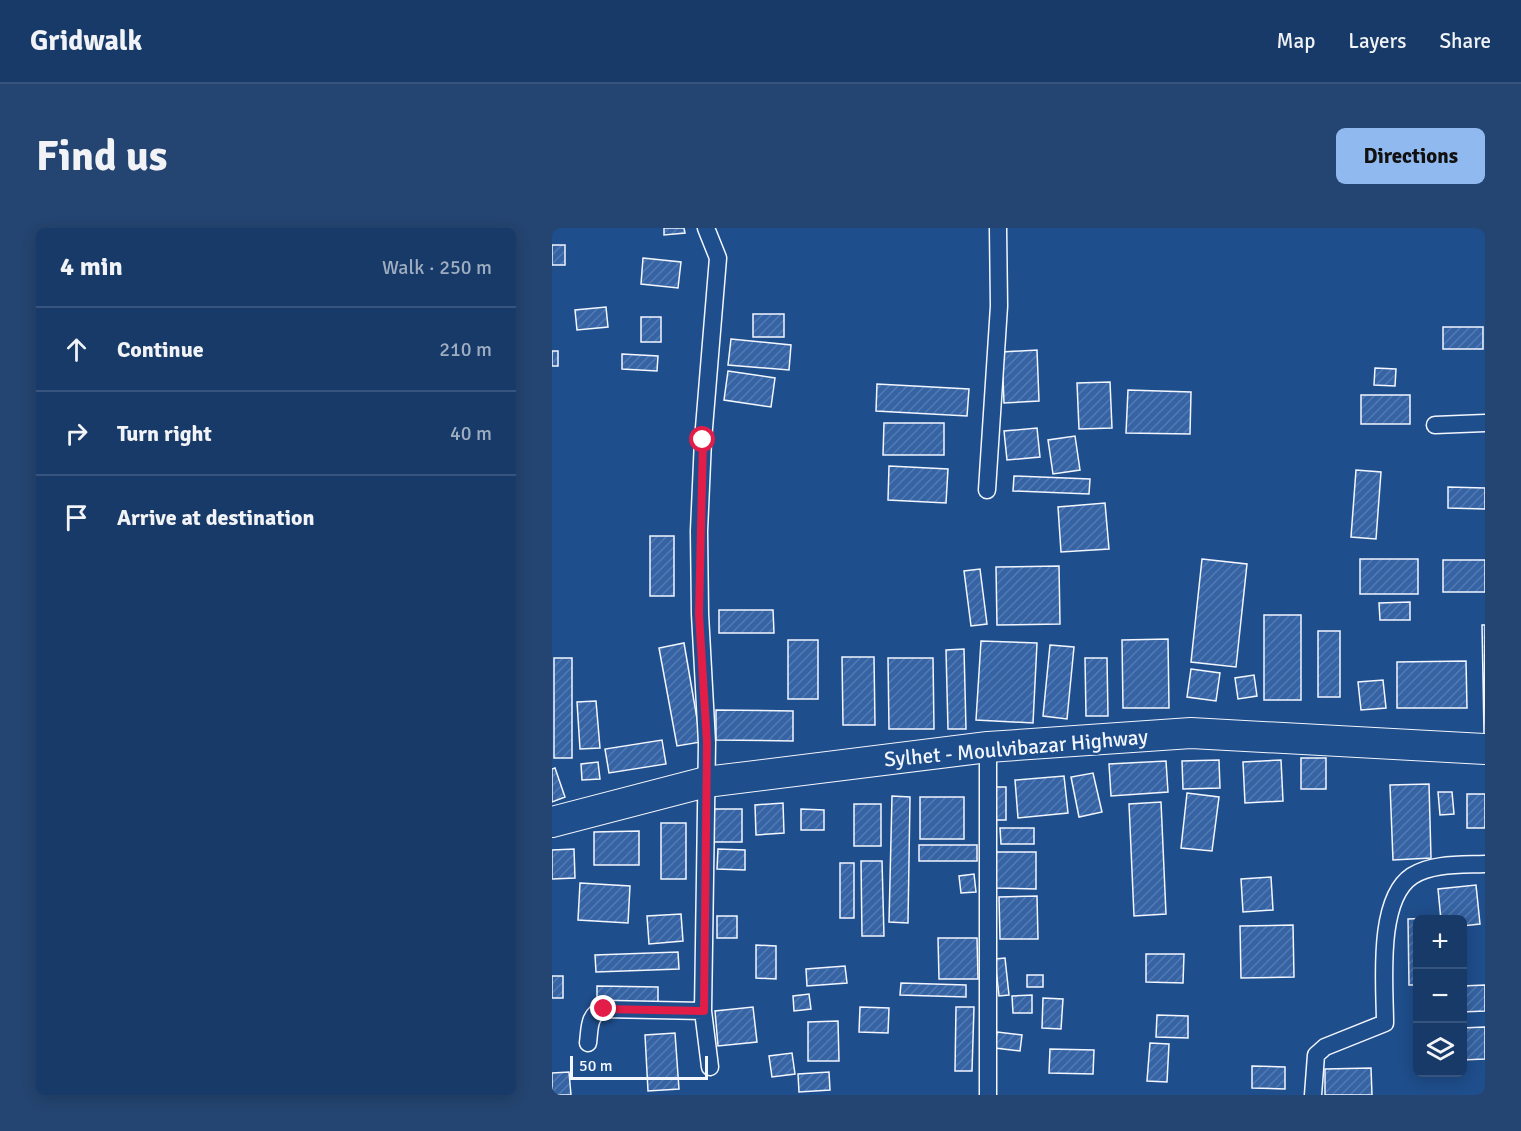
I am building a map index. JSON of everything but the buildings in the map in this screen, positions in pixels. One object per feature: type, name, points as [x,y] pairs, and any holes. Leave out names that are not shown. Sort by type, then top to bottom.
[{"type":"highway","name":"Sylhet - Moulvibazar Highway","points":[[552,822],[706,782],[988,747],[1191,733],[1485,749]]},
{"type":"street","points":[[706,228],[718,258],[703,440],[699,531],[699,614],[707,743],[704,1011],[710,1067]]},
{"type":"street","points":[[987,490],[999,306],[998,228]]},
{"type":"street","points":[[1434,425],[1485,423]]},
{"type":"street","points":[[988,747],[988,1095]]},
{"type":"street","points":[[1313,1095],[1316,1055],[1325,1047],[1385,1023],[1383,938],[1396,897],[1411,876],[1440,867],[1485,864]]},
{"type":"street","points":[[588,1043],[591,1019],[595,1012],[604,1009],[704,1011]]},
{"type":"route","points":[[604,1009],[704,1011],[707,743],[699,614],[699,531],[703,440]]}]
